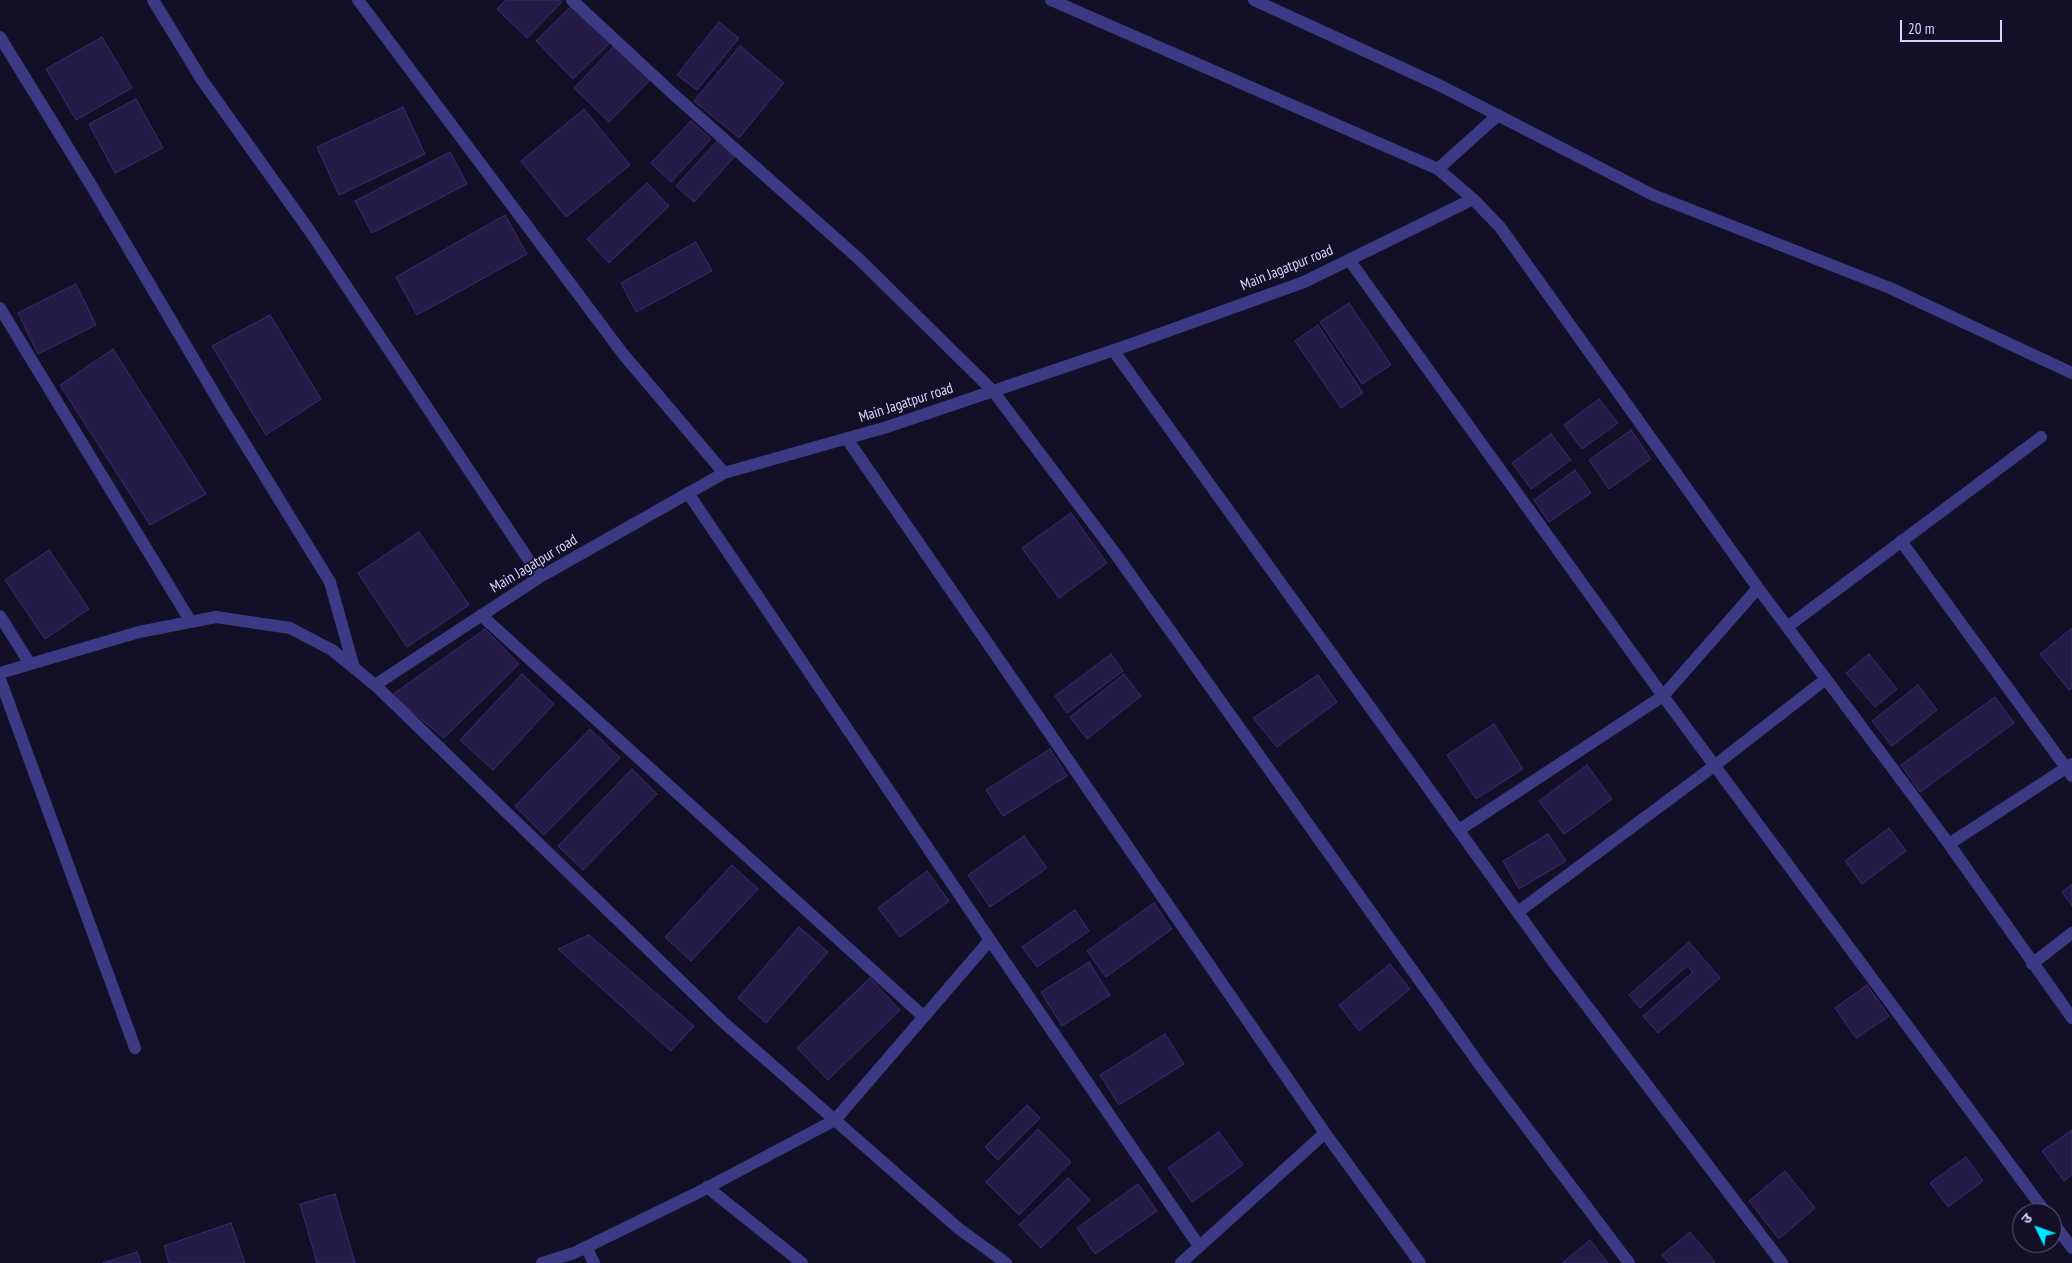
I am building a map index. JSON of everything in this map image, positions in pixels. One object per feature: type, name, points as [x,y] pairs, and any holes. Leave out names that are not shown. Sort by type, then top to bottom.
[{"type":"street","points":[[153,0],[202,80],[309,230],[540,577]]},
{"type":"street","points":[[358,0],[623,354],[724,473]]},
{"type":"street","points":[[572,0],[859,259],[993,391],[1123,565],[1482,1068],[1629,1263]]},
{"type":"street","points":[[1051,0],[1438,169],[1473,199],[1500,227],[1758,588],[1949,844],[2072,1018]]},
{"type":"street","points":[[1254,0],[1439,85],[1652,195],[1890,288],[2072,373]]},
{"type":"street","points":[[0,37],[91,185],[221,405],[330,582],[354,668]]},
{"type":"street","points":[[1438,169],[1498,115]]},
{"type":"street","name":"Main Jagatpur road","points":[[375,685],[540,577],[724,473],[887,427],[1304,282],[1473,199]]},
{"type":"street","points":[[1350,261],[1714,766],[2039,1203]]},
{"type":"street","points":[[0,308],[190,622]]},
{"type":"street","points":[[1113,350],[1558,968],[1782,1263]]},
{"type":"street","points":[[1787,627],[2041,436]]},
{"type":"street","points":[[847,439],[1325,1133],[1420,1263]]},
{"type":"street","points":[[688,493],[1199,1246]]},
{"type":"street","points":[[1901,541],[2070,769],[1949,844]]},
{"type":"street","points":[[1459,830],[1663,696],[1758,588]]},
{"type":"street","points":[[481,615],[924,1016]]},
{"type":"street","points":[[0,616],[30,664]]},
{"type":"street","points":[[0,673],[139,632],[216,617],[290,628],[332,650],[375,685],[722,1021],[958,1228],[1006,1263]]},
{"type":"street","points":[[0,679],[135,1048]]},
{"type":"street","points":[[1518,912],[1714,766],[1826,679]]},
{"type":"street","points":[[2032,964],[2072,933]]},
{"type":"street","points":[[542,1263],[574,1253],[707,1187],[835,1120],[990,940]]},
{"type":"street","points":[[1181,1263],[1325,1133]]},
{"type":"street","points":[[707,1187],[802,1263]]},
{"type":"street","points":[[2062,1234],[2072,1248]]},
{"type":"street","points":[[586,1247],[594,1263]]},
{"type":"building","points":[[506,0],[560,0],[562,2],[527,38],[497,9]]},
{"type":"building","points":[[572,5],[610,43],[573,79],[536,41]]},
{"type":"building","points":[[719,22],[739,38],[697,90],[677,75]]},
{"type":"building","points":[[102,37],[132,88],[76,120],[46,69]]},
{"type":"building","points":[[615,45],[651,79],[609,122],[574,88]]},
{"type":"building","points":[[740,46],[784,83],[739,138],[694,101]]},
{"type":"building","points":[[136,99],[163,148],[115,173],[89,124]]},
{"type":"building","points":[[403,107],[425,154],[339,195],[317,147]]},
{"type":"building","points":[[584,109],[630,165],[566,217],[521,161]]},
{"type":"building","points":[[691,121],[711,139],[671,182],[651,163]]},
{"type":"building","points":[[718,140],[735,156],[694,202],[676,186]]},
{"type":"building","points":[[450,152],[467,184],[372,233],[355,201]]},
{"type":"building","points":[[647,183],[669,206],[609,263],[587,239]]},
{"type":"building","points":[[505,215],[527,254],[417,315],[396,277]]},
{"type":"building","points":[[696,242],[712,271],[636,312],[621,283]]},
{"type":"building","points":[[76,284],[96,325],[38,354],[18,313]]},
{"type":"building","points":[[1349,303],[1391,365],[1362,384],[1320,322]]},
{"type":"building","points":[[270,315],[321,399],[266,435],[212,346]]},
{"type":"building","points":[[1318,325],[1363,393],[1341,408],[1295,341]]},
{"type":"building","points":[[113,349],[206,494],[150,525],[60,385]]},
{"type":"building","points":[[1599,399],[1618,423],[1582,449],[1564,425]]},
{"type":"building","points":[[1631,430],[1651,459],[1609,489],[1589,460]]},
{"type":"building","points":[[1551,434],[1571,460],[1531,489],[1512,463]]},
{"type":"building","points":[[1575,470],[1591,493],[1549,522],[1534,500]]},
{"type":"building","points":[[1071,513],[1107,563],[1059,598],[1022,548]]},
{"type":"building","points":[[419,532],[469,605],[407,647],[358,573]]},
{"type":"building","points":[[49,550],[89,609],[45,639],[5,580]]},
{"type":"building","points":[[2072,628],[2072,688],[2069,690],[2040,654]]},
{"type":"building","points":[[485,629],[519,664],[444,738],[392,695]]},
{"type":"building","points":[[1111,654],[1123,671],[1067,713],[1055,696]]},
{"type":"building","points":[[1869,654],[1897,689],[1875,707],[1846,673]]},
{"type":"building","points":[[522,674],[554,704],[493,770],[460,740]]},
{"type":"building","points":[[1124,674],[1141,696],[1087,739],[1070,717]]},
{"type":"building","points":[[1318,675],[1337,702],[1277,747],[1253,718]]},
{"type":"building","points":[[1918,685],[1937,710],[1892,746],[1872,721]]},
{"type":"building","points":[[1995,697],[2014,723],[1920,792],[1901,765]]},
{"type":"building","points":[[1494,724],[1523,769],[1476,799],[1447,755]]},
{"type":"building","points":[[590,729],[620,758],[544,835],[515,806]]},
{"type":"building","points":[[1050,749],[1067,776],[1003,816],[986,790]]},
{"type":"building","points":[[1587,765],[1612,799],[1564,834],[1539,801]]},
{"type":"building","points":[[632,769],[657,794],[583,870],[558,846]]},
{"type":"building","points":[[1889,828],[1906,851],[1862,884],[1845,861]]},
{"type":"building","points":[[1548,834],[1566,861],[1519,889],[1503,861]]},
{"type":"building","points":[[1024,836],[1047,868],[990,907],[968,875]]},
{"type":"building","points":[[732,865],[758,889],[691,961],[665,937]]},
{"type":"building","points":[[927,871],[949,901],[900,937],[878,908]]},
{"type":"building","points":[[2072,884],[2072,906],[2062,892]]},
{"type":"building","points":[[1154,903],[1172,929],[1106,977],[1087,951]]},
{"type":"building","points":[[1075,910],[1089,931],[1037,967],[1022,947]]},
{"type":"building","points":[[799,927],[828,952],[766,1023],[738,998]]},
{"type":"building","points":[[589,935],[694,1026],[671,1051],[558,949]]},
{"type":"building","points":[[1689,942],[1720,978],[1658,1033],[1643,1016],[1693,972],[1687,966],[1640,1008],[1629,995]]},
{"type":"building","points":[[1089,962],[1110,995],[1062,1026],[1041,992]]},
{"type":"building","points":[[1390,964],[1410,989],[1359,1031],[1339,1005]]},
{"type":"building","points":[[870,978],[900,1010],[828,1080],[797,1048]]},
{"type":"building","points":[[1867,985],[1889,1016],[1856,1038],[1835,1008]]},
{"type":"building","points":[[1165,1034],[1184,1064],[1119,1105],[1100,1075]]},
{"type":"building","points":[[1027,1105],[1040,1118],[998,1160],[985,1147]]},
{"type":"building","points":[[1038,1129],[1071,1162],[1019,1215],[986,1182]]},
{"type":"building","points":[[2072,1130],[2072,1175],[2064,1181],[2042,1151]]},
{"type":"building","points":[[1219,1132],[1243,1165],[1192,1202],[1168,1168]]},
{"type":"building","points":[[1966,1157],[1983,1181],[1948,1207],[1930,1183]]},
{"type":"building","points":[[1785,1171],[1815,1208],[1779,1239],[1749,1201]]},
{"type":"building","points":[[1068,1178],[1090,1200],[1041,1248],[1019,1225]]},
{"type":"building","points":[[1138,1184],[1157,1211],[1095,1254],[1077,1228]]},
{"type":"building","points":[[335,1194],[355,1263],[317,1263],[300,1204]]},
{"type":"building","points":[[231,1223],[245,1263],[169,1263],[164,1246]]},
{"type":"building","points":[[1690,1232],[1715,1262],[1669,1263],[1662,1255]]},
{"type":"building","points":[[1590,1240],[1608,1263],[1562,1263]]},
{"type":"building","points":[[137,1252],[141,1263],[103,1263]]}]
